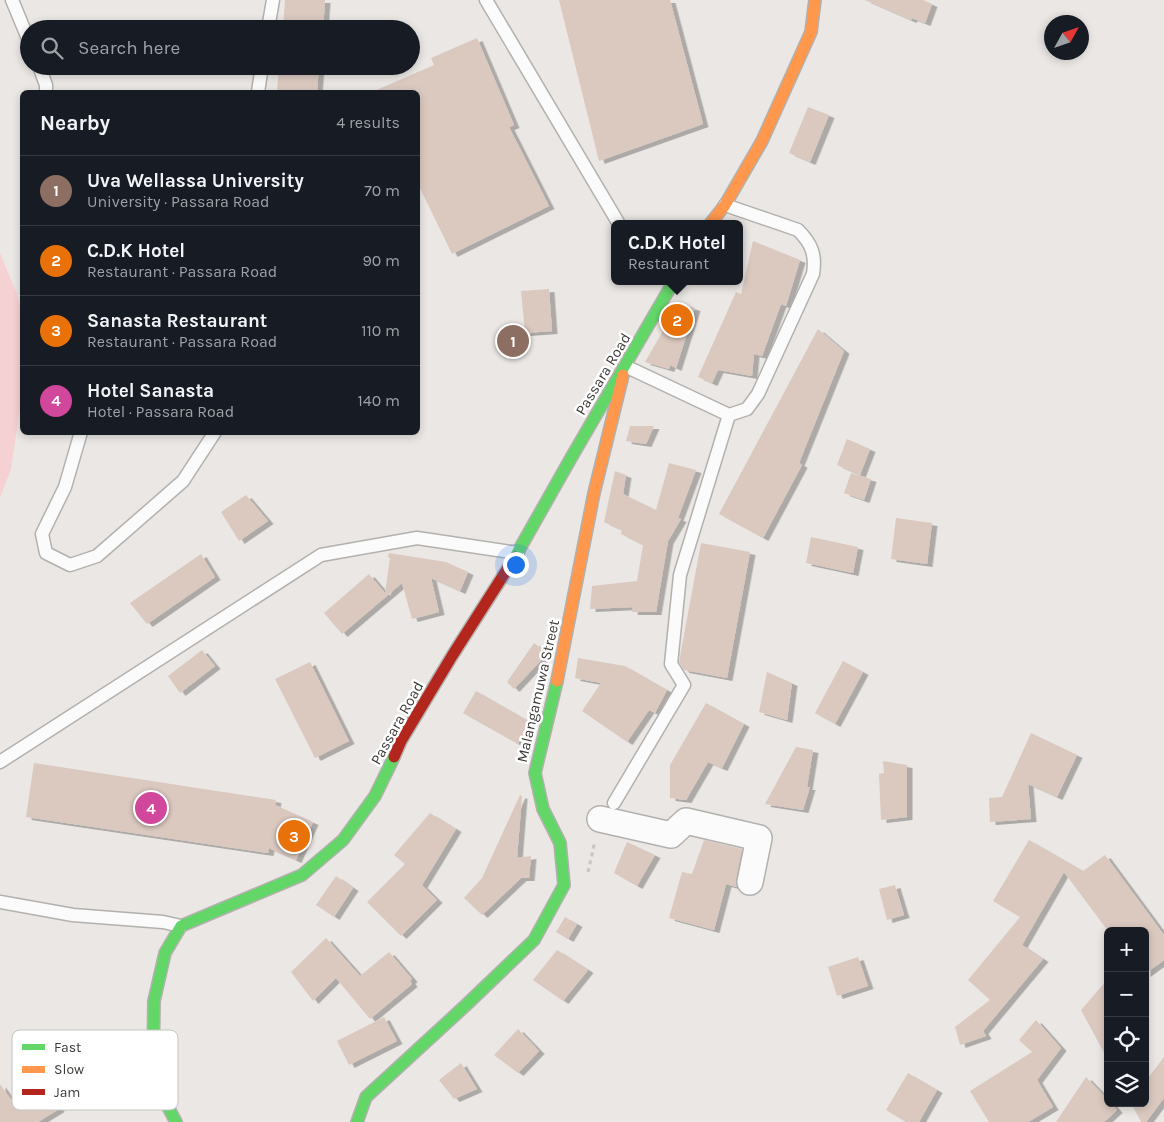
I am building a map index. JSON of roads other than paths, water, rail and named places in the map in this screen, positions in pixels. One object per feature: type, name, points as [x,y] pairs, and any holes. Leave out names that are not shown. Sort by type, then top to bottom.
[{"type":"main road","points":[[713,220],[725,204],[762,142],[811,32],[815,0]]},
{"type":"main road","name":"Passara Road","points":[[180,926],[302,875],[344,840],[375,796],[401,741],[452,656],[518,553],[672,285]]},
{"type":"main road","name":"Malangamuwa Street","points":[[357,1122],[366,1097],[534,940],[564,885],[560,843],[543,809],[534,773],[553,701],[594,493],[625,366]]},
{"type":"main road","points":[[154,1030],[154,1001],[166,953],[180,926]]},
{"type":"main road","points":[[170,1110],[176,1122]]},
{"type":"street","points":[[607,811],[670,835],[686,821],[759,838],[750,882]]},
{"type":"lane","points":[[12,0],[20,20]]},
{"type":"lane","points":[[270,20],[273,0]]},
{"type":"lane","points":[[486,0],[617,220]]},
{"type":"lane","points":[[42,75],[46,90]]},
{"type":"lane","points":[[258,90],[261,75]]},
{"type":"lane","points":[[625,366],[730,415],[747,409],[758,394],[813,274],[814,253],[805,237],[798,230],[725,204]]},
{"type":"lane","points":[[657,287],[664,300]]},
{"type":"lane","points":[[607,811],[684,685],[671,664],[680,575],[730,415]]},
{"type":"lane","points":[[80,435],[65,487],[42,534],[46,553],[70,565],[97,556],[183,481],[213,435]]},
{"type":"lane","points":[[0,762],[321,555],[418,538],[518,553]]},
{"type":"lane","points":[[0,902],[73,915],[162,922],[180,926]]},
{"type":"place","name":"C.D.K Hotel","points":[[677,320]]},
{"type":"place","name":"Uva Wellassa University","points":[[513,341]]},
{"type":"place","name":"Hotel Sanasta","points":[[151,808]]},
{"type":"place","name":"Sanasta Restaurant","points":[[294,836]]}]
